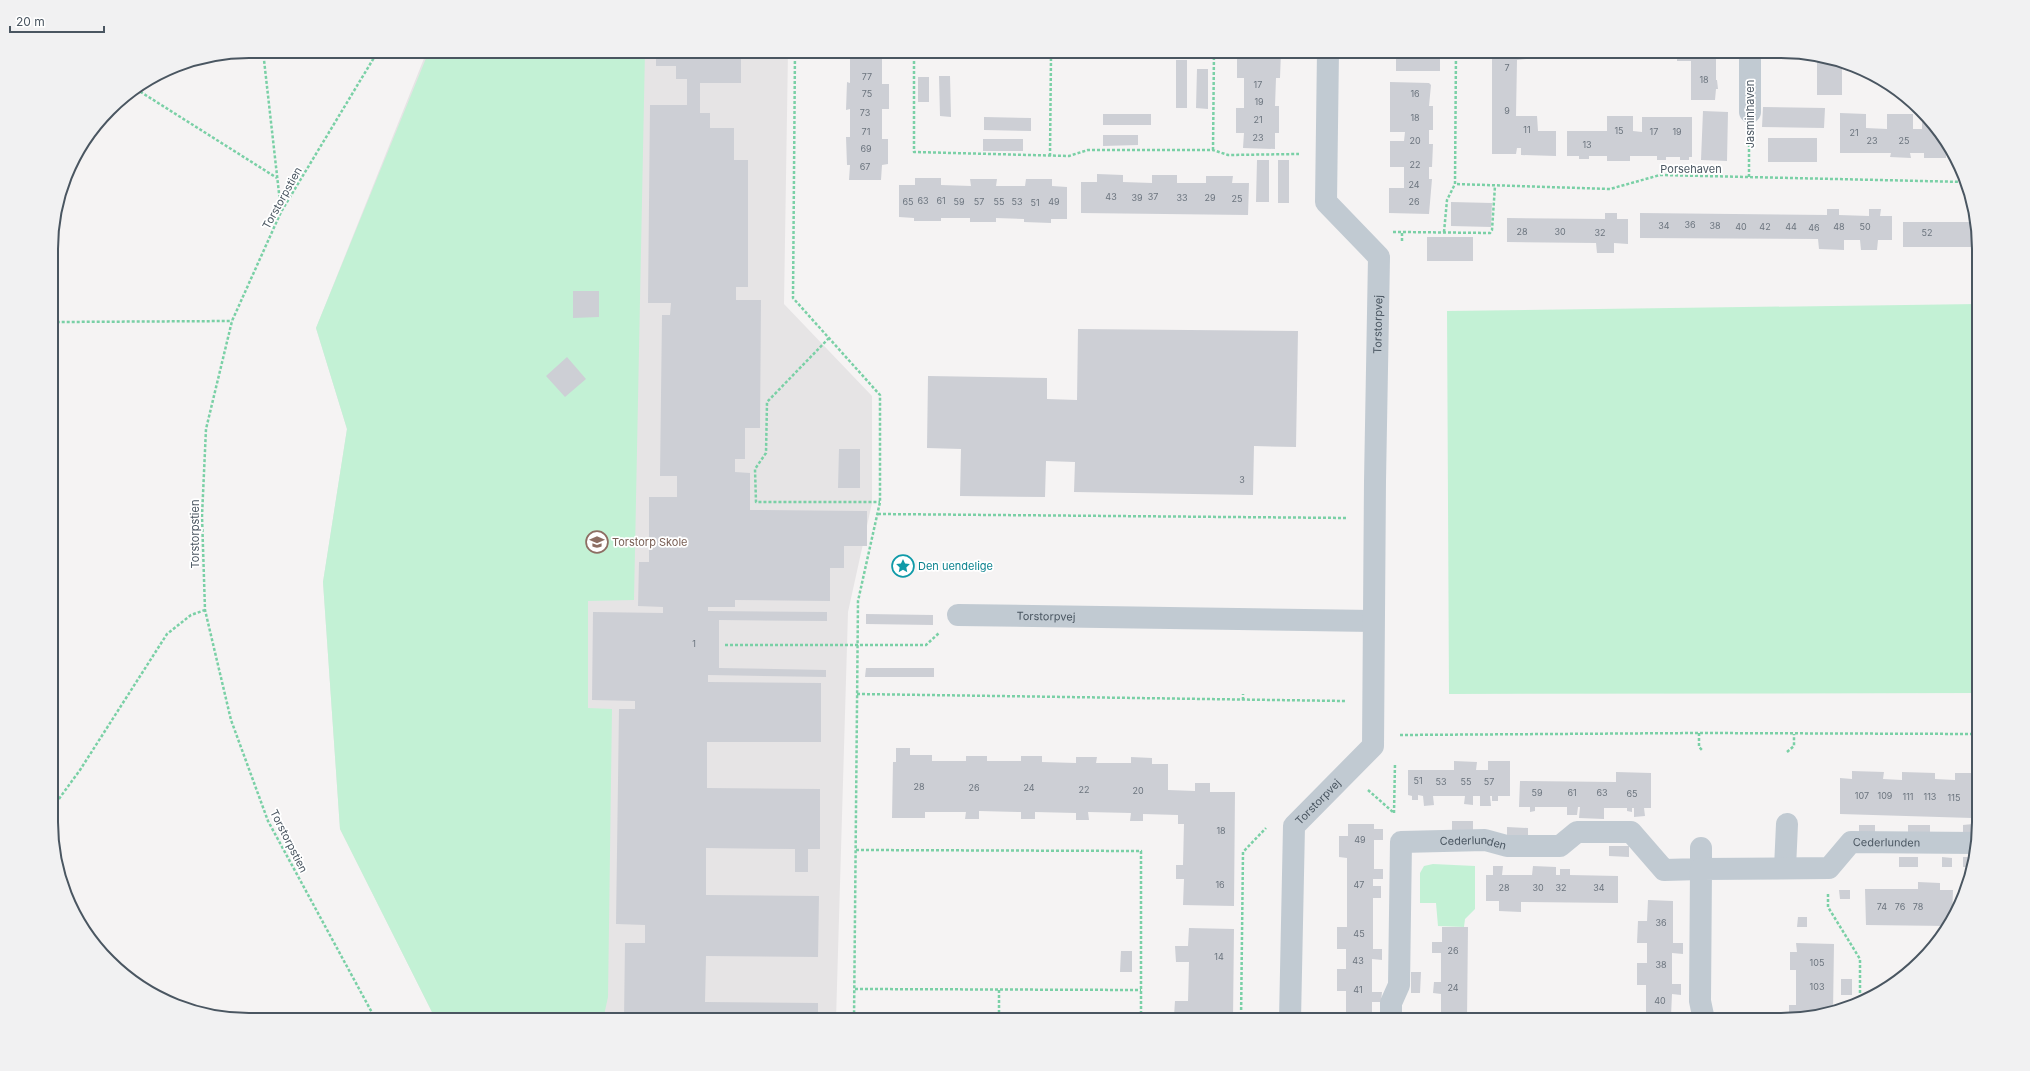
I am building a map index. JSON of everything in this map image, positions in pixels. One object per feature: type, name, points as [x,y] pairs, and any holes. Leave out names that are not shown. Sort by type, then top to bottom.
[{"type":"street","name":"Torstorpvej","points":[[1290,1013],[1294,826],[1373,746],[1374,518],[1379,257],[1326,202],[1328,58]]},
{"type":"street","name":"Jasminhaven","points":[[1750,58],[1750,112]]},
{"type":"street","name":"Torstorpvej","points":[[958,615],[1373,621]]},
{"type":"street","points":[[1785,868],[1787,824]]},
{"type":"street","name":"Cederlunden","points":[[1401,842],[1485,840],[1507,846],[1560,846],[1577,832],[1631,832],[1664,870],[1701,858],[1785,868],[1828,868],[1850,842],[1971,843]]},
{"type":"street","points":[[1391,1013],[1391,1003],[1399,985],[1401,842]]},
{"type":"street","points":[[1701,858],[1700,1001],[1703,1013]]},
{"type":"path","points":[[264,58],[281,212]]},
{"type":"path","name":"Torstorpstien","points":[[372,1013],[268,821],[232,720],[204,610],[202,516],[206,429],[232,321],[281,212],[374,58]]},
{"type":"path","points":[[795,58],[793,298],[880,395],[880,502],[858,601],[854,1013]]},
{"type":"path","points":[[914,58],[914,152],[1069,156],[1088,150],[1213,150],[1228,155],[1326,154]]},
{"type":"path","points":[[1050,156],[1051,58]]},
{"type":"path","points":[[1213,150],[1214,58]]},
{"type":"path","points":[[1444,232],[1446,200],[1455,184],[1456,58]]},
{"type":"path","points":[[140,92],[277,178]]},
{"type":"path","name":"Jasminhaven","points":[[1749,177],[1750,112]]},
{"type":"path","name":"Porsehaven","points":[[1455,184],[1610,189],[1660,175],[1959,182]]},
{"type":"path","points":[[1402,247],[1402,232],[1490,232],[1492,230],[1495,186]]},
{"type":"path","points":[[58,322],[232,321]]},
{"type":"path","points":[[829,338],[767,402],[766,453],[755,469],[756,502],[880,502]]},
{"type":"path","points":[[878,514],[1374,518]]},
{"type":"path","points":[[58,800],[80,770],[167,634],[191,615],[204,610]]},
{"type":"path","points":[[725,645],[926,645],[958,615]]},
{"type":"path","points":[[857,694],[1374,702]]},
{"type":"path","points":[[1243,694],[1243,700]]},
{"type":"path","points":[[1699,733],[1699,747],[1703,751]]},
{"type":"path","points":[[1396,735],[1699,733],[1972,734]]},
{"type":"path","points":[[1787,752],[1794,746],[1794,734]]},
{"type":"path","points":[[1395,759],[1394,828],[1401,842]]},
{"type":"path","points":[[1348,771],[1394,813]]},
{"type":"path","points":[[856,850],[1141,851],[1141,1013]]},
{"type":"path","points":[[1828,868],[1828,907],[1860,959],[1860,995]]},
{"type":"path","points":[[855,989],[1141,990]]},
{"type":"path","points":[[999,990],[999,1013]]},
{"type":"shaded area","name":"Torstorp Skole","points":[[424,58],[788,58],[784,304],[872,396],[872,503],[848,612],[836,1013],[432,1013],[340,829],[323,582],[347,429],[316,328]]},
{"type":"green space","points":[[426,58],[645,58],[634,600],[588,601],[588,708],[612,709],[608,997],[605,1013],[432,1013],[340,829],[323,582],[347,429],[316,328]]},
{"type":"green space","points":[[1972,304],[1972,693],[1449,694],[1447,311]]},
{"type":"green space","points":[[1433,864],[1475,866],[1475,909],[1465,919],[1464,927],[1438,926],[1436,903],[1420,903],[1420,873],[1424,866]]},
{"type":"building","points":[[656,58],[741,58],[741,83],[700,83],[700,113],[710,113],[710,128],[734,128],[734,160],[748,160],[748,287],[736,287],[736,300],[761,300],[760,428],[745,428],[745,459],[735,459],[735,472],[750,473],[750,510],[867,511],[867,546],[844,546],[844,568],[830,568],[830,601],[735,600],[735,607],[708,607],[708,611],[827,612],[827,621],[719,620],[719,668],[826,670],[826,677],[708,675],[708,682],[821,683],[821,742],[707,742],[707,788],[820,789],[820,849],[808,849],[808,872],[795,872],[795,849],[706,848],[706,895],[819,896],[818,957],[706,956],[705,1002],[818,1003],[818,1013],[624,1013],[625,943],[645,943],[645,925],[616,924],[619,709],[635,709],[635,701],[592,700],[593,612],[663,613],[663,607],[638,606],[639,562],[649,562],[649,497],[677,497],[677,476],[660,476],[662,315],[670,315],[671,303],[648,303],[650,105],[687,105],[687,79],[676,79],[676,66],[656,66]]},
{"type":"building","points":[[850,58],[882,58],[882,84],[889,84],[889,109],[882,109],[882,139],[888,139],[888,164],[882,165],[881,180],[849,180],[850,165],[847,165],[846,137],[850,137],[850,109],[846,110],[847,82],[850,83]]},
{"type":"building","points":[[1237,58],[1281,58],[1280,78],[1276,78],[1275,106],[1279,106],[1279,133],[1275,133],[1275,149],[1243,148],[1244,133],[1236,133],[1236,108],[1244,108],[1244,78],[1237,78]]},
{"type":"building","points":[[1396,58],[1440,58],[1440,71],[1396,71]]},
{"type":"building","points":[[1492,58],[1526,58],[1517,60],[1516,116],[1537,116],[1538,131],[1556,131],[1556,156],[1521,155],[1521,148],[1517,148],[1516,154],[1492,154]]},
{"type":"building","points":[[1677,58],[1716,58],[1716,80],[1718,89],[1716,89],[1715,100],[1691,100],[1691,61],[1677,61]]},
{"type":"building","points":[[1176,60],[1187,60],[1187,108],[1176,108]]},
{"type":"building","points":[[1817,62],[1842,68],[1842,95],[1817,95]]},
{"type":"building","points":[[1197,69],[1208,69],[1208,109],[1196,108]]},
{"type":"building","points":[[939,76],[950,76],[951,117],[940,116]]},
{"type":"building","points":[[918,77],[929,77],[929,102],[918,102]]},
{"type":"building","points":[[1390,82],[1429,83],[1431,85],[1429,106],[1433,106],[1433,130],[1429,130],[1429,144],[1433,144],[1432,167],[1429,167],[1429,179],[1432,179],[1429,214],[1389,213],[1389,188],[1404,188],[1404,167],[1390,167],[1390,141],[1404,141],[1405,132],[1390,132]]},
{"type":"building","points":[[1763,107],[1825,108],[1824,128],[1762,127]]},
{"type":"building","points":[[1703,111],[1728,112],[1727,161],[1701,160]]},
{"type":"building","points":[[1840,113],[1866,114],[1866,128],[1887,129],[1887,114],[1913,114],[1913,129],[1922,129],[1922,120],[1940,143],[1946,154],[1946,158],[1924,158],[1924,153],[1910,153],[1911,158],[1890,157],[1891,153],[1840,153]]},
{"type":"building","points":[[1103,114],[1151,114],[1151,125],[1103,125]]},
{"type":"building","points":[[1607,116],[1633,116],[1633,131],[1642,132],[1642,117],[1692,117],[1692,157],[1689,157],[1689,160],[1680,160],[1680,157],[1666,157],[1666,160],[1657,160],[1657,156],[1630,156],[1630,161],[1607,161],[1607,156],[1589,156],[1589,159],[1579,159],[1579,156],[1567,156],[1567,131],[1607,131]]},
{"type":"building","points":[[984,117],[1031,118],[1031,131],[984,130]]},
{"type":"building","points":[[1103,135],[1138,135],[1138,145],[1103,146]]},
{"type":"building","points":[[1768,138],[1817,138],[1817,162],[1768,162]]},
{"type":"building","points":[[983,139],[1023,139],[1023,151],[983,151]]},
{"type":"building","points":[[1257,160],[1269,160],[1269,202],[1256,202]]},
{"type":"building","points":[[1278,160],[1289,160],[1289,203],[1278,203]]},
{"type":"building","points":[[1097,174],[1123,175],[1123,182],[1152,183],[1152,175],[1177,175],[1177,183],[1206,183],[1206,176],[1233,176],[1232,183],[1249,183],[1248,215],[1081,213],[1081,182],[1097,182]]},
{"type":"building","points":[[915,178],[941,178],[941,185],[971,186],[970,179],[997,179],[996,186],[1025,186],[1026,179],[1052,179],[1052,186],[1067,187],[1067,219],[1051,219],[1051,223],[1024,222],[1024,219],[996,218],[996,222],[970,222],[970,218],[941,218],[941,221],[914,221],[914,218],[899,217],[899,185],[915,185]]},
{"type":"building","points":[[1451,202],[1492,203],[1491,227],[1451,226]]},
{"type":"building","points":[[1827,209],[1839,209],[1839,215],[1869,216],[1869,209],[1881,209],[1880,216],[1892,216],[1892,240],[1878,240],[1877,250],[1861,250],[1860,240],[1844,240],[1844,250],[1819,249],[1818,239],[1640,238],[1640,213],[1827,215]]},
{"type":"building","points":[[1605,213],[1617,213],[1617,219],[1628,219],[1628,244],[1614,243],[1614,253],[1597,253],[1596,243],[1507,242],[1507,218],[1605,219]]},
{"type":"building","points":[[1903,222],[1970,222],[1972,247],[1903,247]]},
{"type":"building","points":[[1427,237],[1473,237],[1473,261],[1427,261]]},
{"type":"building","points":[[573,291],[599,291],[599,317],[573,318]]},
{"type":"building","points":[[1078,329],[1298,331],[1296,447],[1254,446],[1253,495],[1074,492],[1075,462],[1046,461],[1045,497],[960,496],[961,449],[927,448],[928,376],[1047,378],[1047,399],[1077,400]]},
{"type":"building","points":[[567,357],[586,379],[565,397],[546,376]]},
{"type":"building","points":[[839,449],[860,449],[860,488],[838,488]]},
{"type":"building","points":[[866,614],[933,615],[933,625],[866,624]]},
{"type":"building","points":[[866,668],[934,668],[934,677],[865,677]]},
{"type":"building","points":[[896,748],[910,748],[910,755],[932,755],[932,761],[966,761],[966,756],[987,756],[987,761],[1021,761],[1021,756],[1042,756],[1042,762],[1076,763],[1076,757],[1097,757],[1096,763],[1131,763],[1131,757],[1152,758],[1152,764],[1168,764],[1168,790],[1195,791],[1195,783],[1210,783],[1210,792],[1235,792],[1234,906],[1183,905],[1184,879],[1176,879],[1176,865],[1183,865],[1184,824],[1178,824],[1178,815],[1143,814],[1143,821],[1130,821],[1131,813],[1088,812],[1089,820],[1076,820],[1076,813],[1035,812],[1035,819],[1021,819],[1021,812],[979,811],[979,819],[965,819],[966,812],[925,812],[925,818],[892,818],[893,762],[896,762]]},
{"type":"building","points":[[1454,761],[1477,762],[1476,770],[1488,770],[1488,761],[1510,761],[1510,796],[1498,796],[1498,801],[1492,801],[1492,796],[1490,796],[1491,806],[1480,806],[1480,796],[1473,796],[1473,805],[1464,804],[1465,796],[1433,796],[1434,805],[1424,806],[1423,796],[1418,795],[1418,800],[1412,800],[1412,796],[1408,795],[1408,770],[1454,770]]},
{"type":"building","points":[[1852,771],[1884,772],[1883,779],[1902,780],[1902,772],[1935,773],[1935,779],[1955,780],[1955,773],[1972,773],[1972,818],[1840,814],[1840,778],[1852,779]]},
{"type":"building","points":[[1616,772],[1651,773],[1651,808],[1644,808],[1645,816],[1634,817],[1634,808],[1632,808],[1632,812],[1627,811],[1627,808],[1604,808],[1604,819],[1579,818],[1580,807],[1578,807],[1577,815],[1567,815],[1567,807],[1535,807],[1535,811],[1530,812],[1530,807],[1519,807],[1520,781],[1616,782]]},
{"type":"building","points":[[1452,821],[1473,821],[1473,831],[1452,831]]},
{"type":"building","points":[[1348,824],[1374,824],[1374,829],[1383,829],[1383,840],[1374,840],[1374,869],[1383,869],[1383,879],[1373,879],[1373,886],[1381,886],[1381,898],[1373,898],[1373,949],[1382,949],[1382,960],[1372,959],[1372,992],[1382,992],[1381,1002],[1372,1002],[1372,1013],[1346,1013],[1346,991],[1337,991],[1337,969],[1346,969],[1346,949],[1337,949],[1337,927],[1347,927],[1347,858],[1339,857],[1339,836],[1348,836]]},
{"type":"building","points":[[1972,824],[1972,836],[1963,836],[1963,825]]},
{"type":"building","points":[[1859,825],[1875,825],[1875,835],[1859,835]]},
{"type":"building","points":[[1908,825],[1930,825],[1930,835],[1908,834]]},
{"type":"building","points":[[1507,827],[1528,828],[1528,838],[1507,838]]},
{"type":"building","points":[[1609,846],[1629,846],[1629,857],[1609,856]]},
{"type":"building","points":[[1899,857],[1918,857],[1918,867],[1899,867]]},
{"type":"building","points":[[1942,857],[1952,858],[1952,867],[1942,867]]},
{"type":"building","points":[[1963,857],[1968,857],[1966,867],[1963,867]]},
{"type":"building","points":[[1493,866],[1503,866],[1502,875],[1532,875],[1533,866],[1556,867],[1556,875],[1560,875],[1560,869],[1570,869],[1570,875],[1618,876],[1618,903],[1521,902],[1521,912],[1499,911],[1499,901],[1486,901],[1486,875],[1493,875]]},
{"type":"building","points":[[1918,882],[1940,883],[1940,890],[1953,890],[1952,905],[1941,926],[1866,925],[1865,889],[1918,889]]},
{"type":"building","points":[[1839,890],[1850,890],[1850,899],[1840,899]]},
{"type":"building","points":[[1648,900],[1673,901],[1673,943],[1683,943],[1683,954],[1672,953],[1672,984],[1681,984],[1681,995],[1672,994],[1671,1013],[1646,1013],[1646,985],[1637,985],[1637,963],[1647,963],[1647,943],[1637,943],[1638,921],[1647,921]]},
{"type":"building","points":[[1798,917],[1807,917],[1807,927],[1797,927]]},
{"type":"building","points":[[1442,927],[1468,927],[1467,1013],[1441,1013],[1441,994],[1433,993],[1434,982],[1441,982],[1441,953],[1432,953],[1432,942],[1442,942]]},
{"type":"building","points":[[1189,928],[1234,929],[1233,1013],[1174,1013],[1175,1001],[1188,1001],[1189,962],[1176,962],[1175,946],[1188,946]]},
{"type":"building","points":[[1796,943],[1834,944],[1833,1005],[1789,1013],[1789,1005],[1796,1005],[1796,970],[1790,970],[1790,952],[1797,952]]},
{"type":"building","points":[[1121,951],[1132,951],[1132,972],[1120,972]]},
{"type":"building","points":[[1411,972],[1421,972],[1420,993],[1411,993]]},
{"type":"building","points":[[1841,979],[1852,979],[1852,995],[1841,995]]},
{"type":"place","name":"Torstorp Skole","points":[[597,542]]},
{"type":"place","name":"Den uendelige","points":[[903,566]]}]
